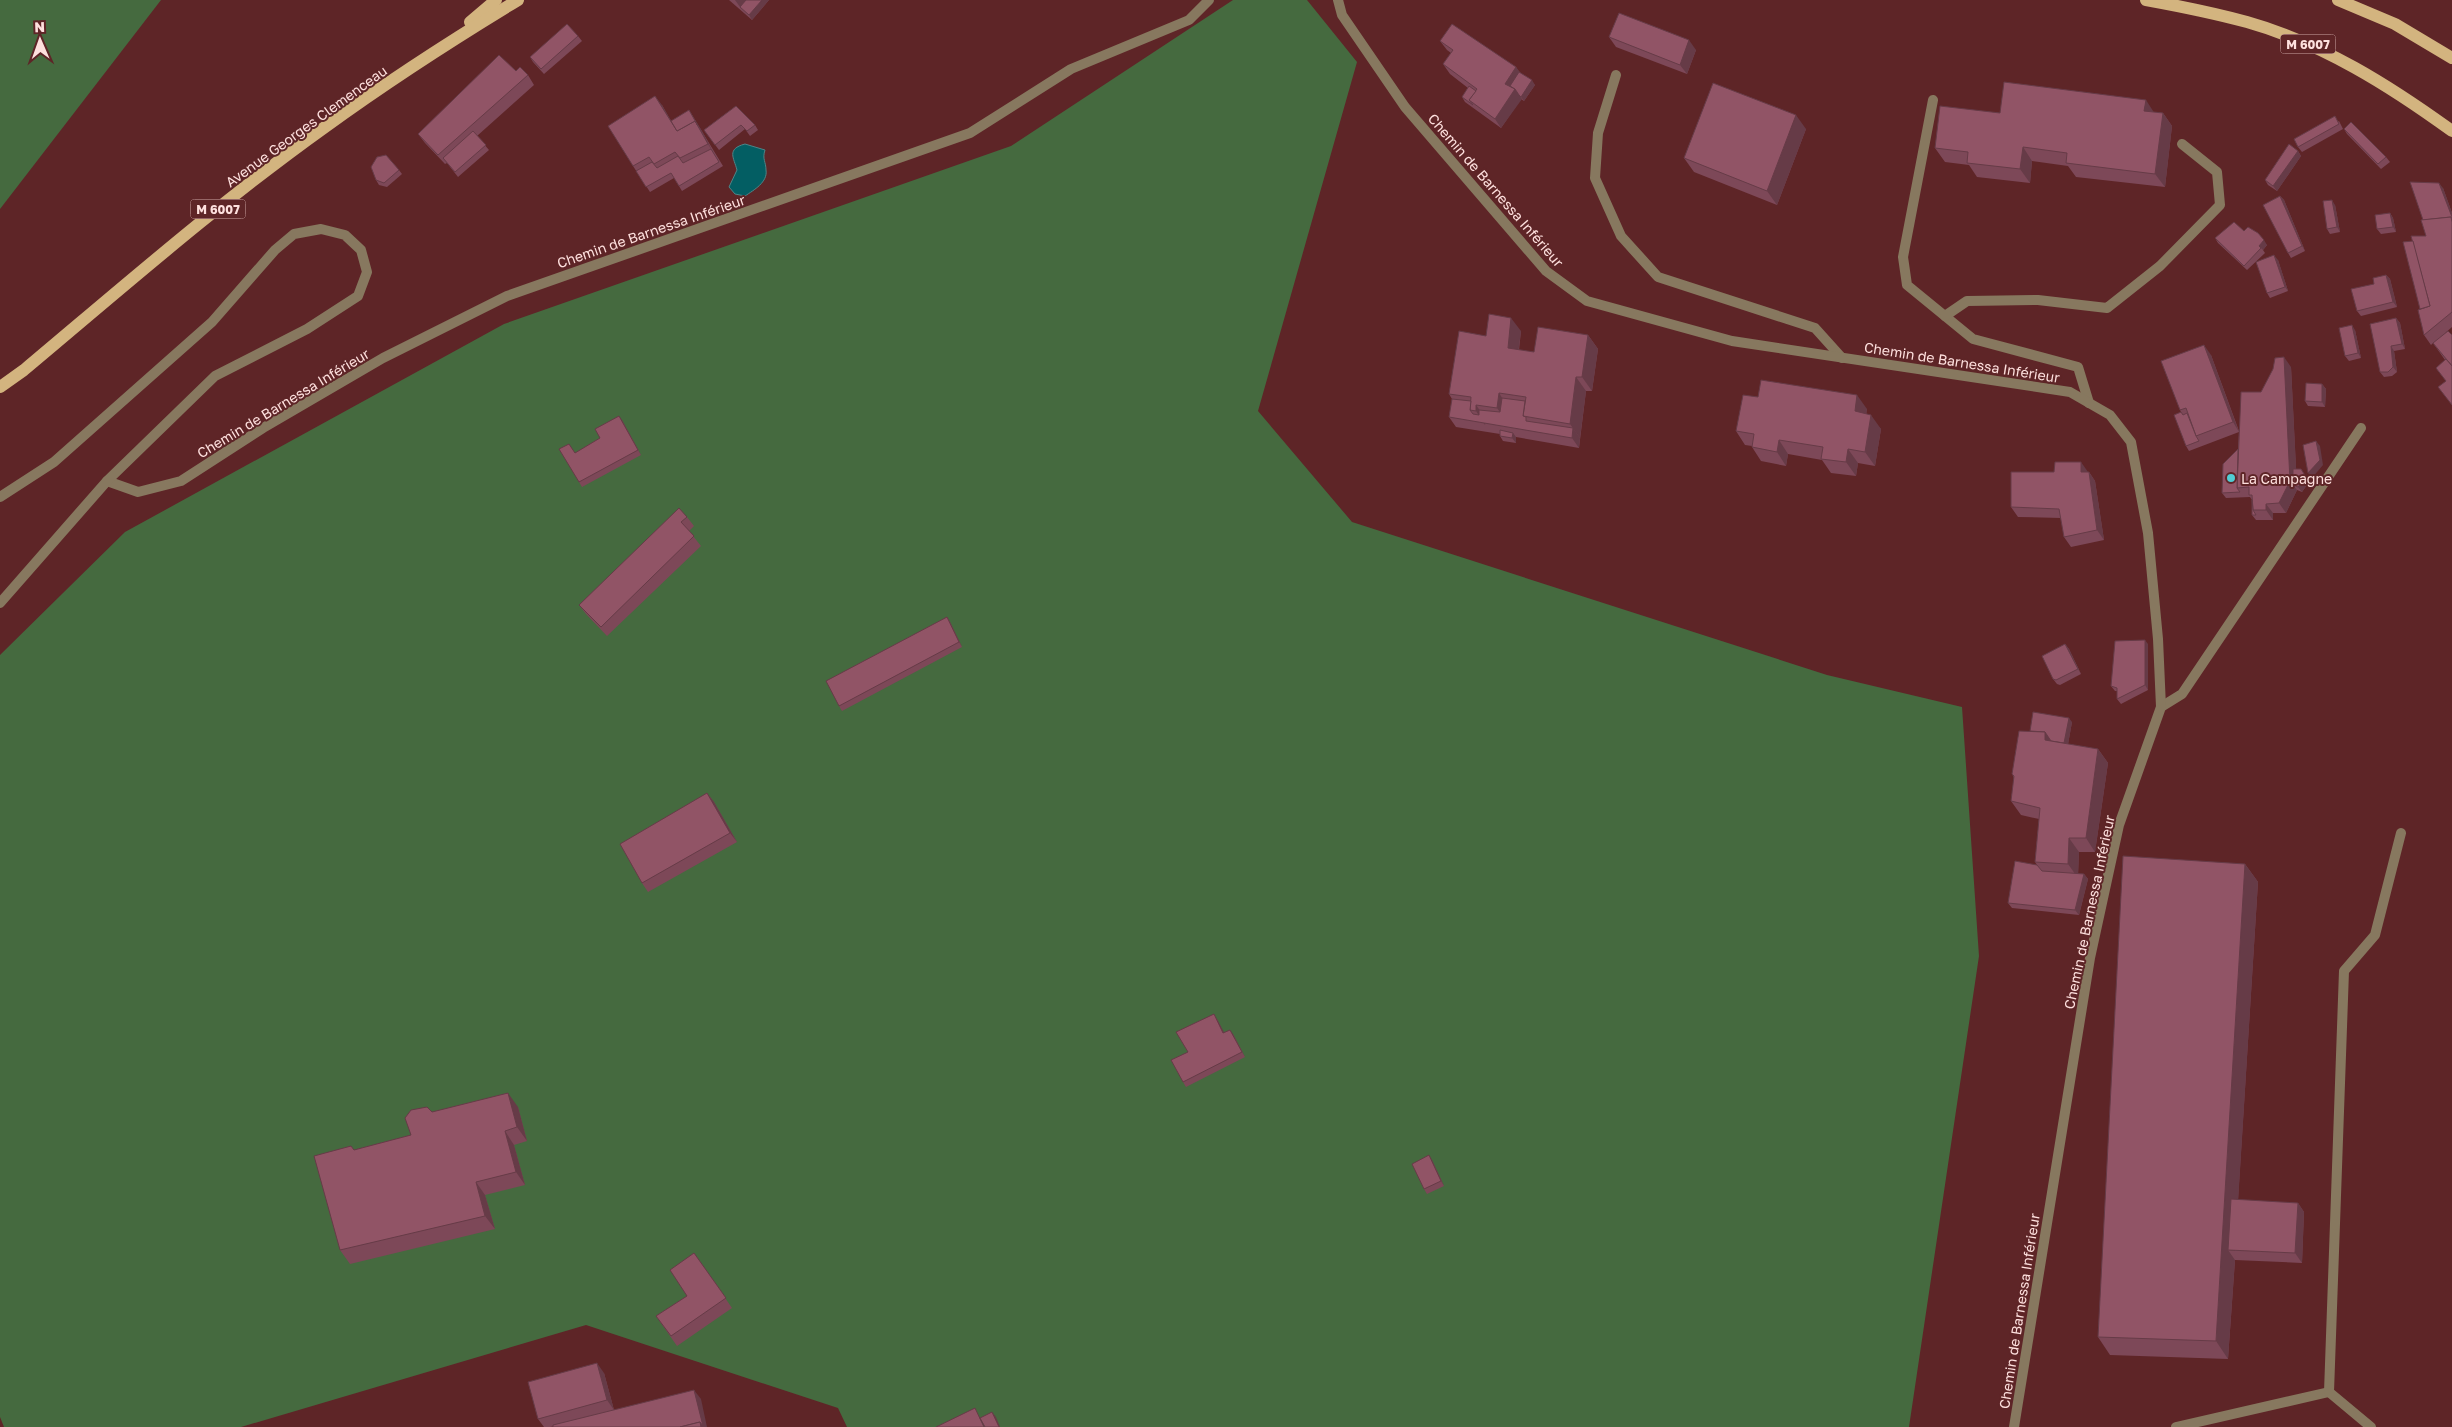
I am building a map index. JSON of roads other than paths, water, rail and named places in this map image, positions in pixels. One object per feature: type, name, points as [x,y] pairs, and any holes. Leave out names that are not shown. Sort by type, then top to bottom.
[{"type":"main road","name":"Avenue Georges Clemenceau","points":[[446,44],[496,0]]},
{"type":"main road","name":"Avenue Georges Clemenceau","points":[[0,387],[24,370],[240,192],[324,127],[446,44],[518,0]]},
{"type":"main road","name":"M 6007","points":[[2146,0],[2247,22],[2310,45],[2370,76],[2452,131]]},
{"type":"main road","points":[[2338,0],[2396,24],[2452,58]]},
{"type":"street","name":"Chemin de Barnessa Inférieur","points":[[108,481],[138,492],[181,481],[263,428],[383,358],[507,296],[970,133],[1071,69],[1189,20],[1209,0]]},
{"type":"street","name":"Chemin de Barnessa Inférieur","points":[[1338,0],[1342,15],[1405,107],[1546,271],[1588,301],[1732,341],[2070,392],[2110,415],[2131,442],[2148,533],[2158,639],[2161,708],[2119,824],[2090,958],[2014,1427]]},
{"type":"street","points":[[1616,75],[1598,133],[1595,178],[1621,236],[1658,276],[1815,328],[1842,358]]},
{"type":"street","points":[[1934,100],[1903,257],[1907,285],[1973,340],[2078,367],[2089,403]]},
{"type":"street","points":[[1945,316],[1967,301],[2038,300],[2107,308],[2160,266],[2220,205],[2217,172],[2182,144]]},
{"type":"street","points":[[0,497],[54,462],[212,322],[275,250],[294,234],[321,229],[345,235],[361,250],[367,272],[358,296],[307,329],[215,376],[108,481],[0,603]]},
{"type":"street","points":[[2161,708],[2182,694],[2361,428]]},
{"type":"street","points":[[2329,1392],[2344,971],[2375,934],[2401,832]]},
{"type":"street","points":[[2176,1427],[2329,1392]]},
{"type":"street","points":[[2329,1392],[2371,1427]]},
{"type":"water","points":[[745,144],[765,150],[766,174],[763,182],[745,196],[735,194],[729,187],[737,170],[733,151],[735,148]]},
{"type":"place","name":"La Campagne","points":[[2231,478]]}]
